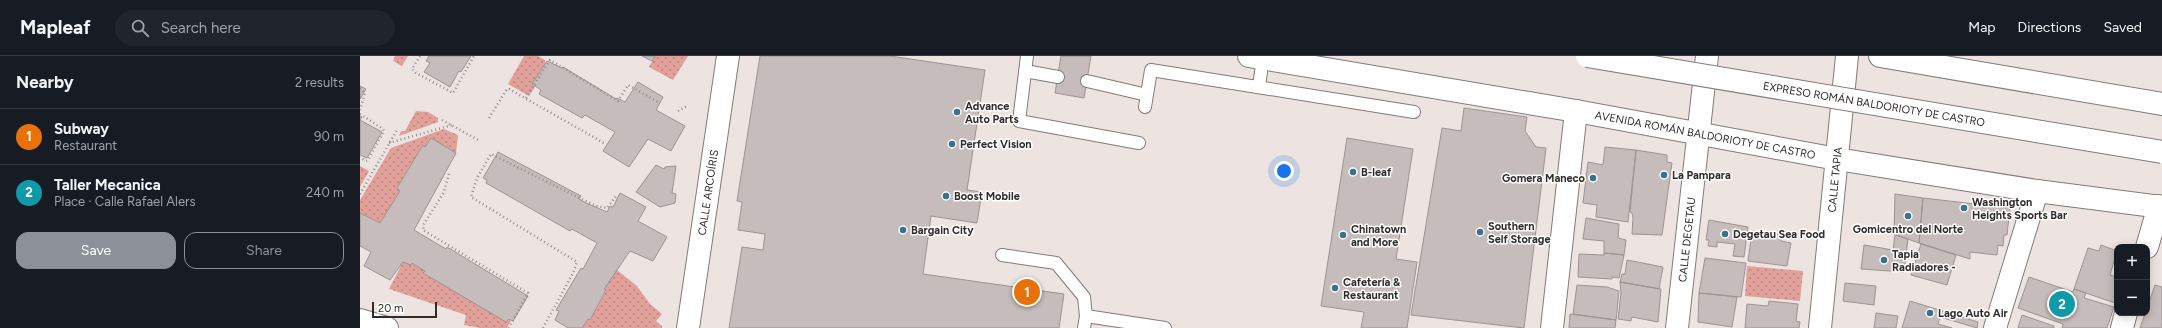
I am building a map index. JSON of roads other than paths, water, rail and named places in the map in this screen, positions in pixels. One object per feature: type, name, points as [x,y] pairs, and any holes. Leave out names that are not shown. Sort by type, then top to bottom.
[{"type":"main road","name":"CALLE ARCOÍRIS","points":[[688,328],[728,56]]},
{"type":"main road","name":"EXPRESO ROMÁN BALDORIOTY DE CASTRO","points":[[1587,56],[2162,152]]},
{"type":"main road","name":"CALLE DEGETAU","points":[[1677,328],[1707,56]]},
{"type":"main road","name":"CALLE TAPIA","points":[[1820,328],[1847,56]]},
{"type":"main road","points":[[1880,56],[2162,104]]},
{"type":"main road","name":"AVENIDA ROMÁN BALDORIOTY DE CASTRO","points":[[1256,57],[1576,111],[1699,135],[1837,159],[2037,191],[2161,206]]},
{"type":"main road","points":[[1552,328],[1576,111]]},
{"type":"main road","points":[[1995,328],[2037,191]]},
{"type":"main road","points":[[2148,244],[2161,206]]},
{"type":"main road","points":[[2122,328],[2125,316]]},
{"type":"main road","points":[[360,320],[387,328]]},
{"type":"lane","points":[[1027,56],[1019,121],[1139,143]]},
{"type":"lane","points":[[1256,57],[1259,86]]},
{"type":"lane","points":[[1087,81],[1146,101],[1151,70],[1259,86],[1414,112]]},
{"type":"lane","points":[[1025,71],[1058,77]]},
{"type":"lane","points":[[1002,255],[1056,263],[1084,297],[1085,322],[1166,328]]},
{"type":"place","name":"Advance Auto Parts","points":[[957,112]]},
{"type":"place","name":"Perfect Vision","points":[[952,144]]},
{"type":"place","name":"B-leaf","points":[[1353,172]]},
{"type":"place","name":"La Pampara","points":[[1664,175]]},
{"type":"place","name":"Gomera Maneco","points":[[1593,178]]},
{"type":"place","name":"Boost Mobile","points":[[946,196]]},
{"type":"place","name":"Washington Heights Sports Bar","points":[[1964,208]]},
{"type":"place","name":"Gomicentro del Norte","points":[[1908,216]]},
{"type":"place","name":"Bargain City","points":[[903,230]]},
{"type":"place","name":"Southern Self Storage","points":[[1480,232]]},
{"type":"place","name":"Degetau Sea Food","points":[[1725,234]]},
{"type":"place","name":"Chinatown and More","points":[[1343,235]]},
{"type":"place","name":"Tapia Radiadores -","points":[[1884,260]]},
{"type":"place","name":"Cafetería & Restaurant","points":[[1335,288]]},
{"type":"place","name":"Subway","points":[[1027,292]]},
{"type":"place","name":"Taller Mecanica","points":[[2062,304]]},
{"type":"place","name":"Lago Auto Air","points":[[1930,313]]}]
